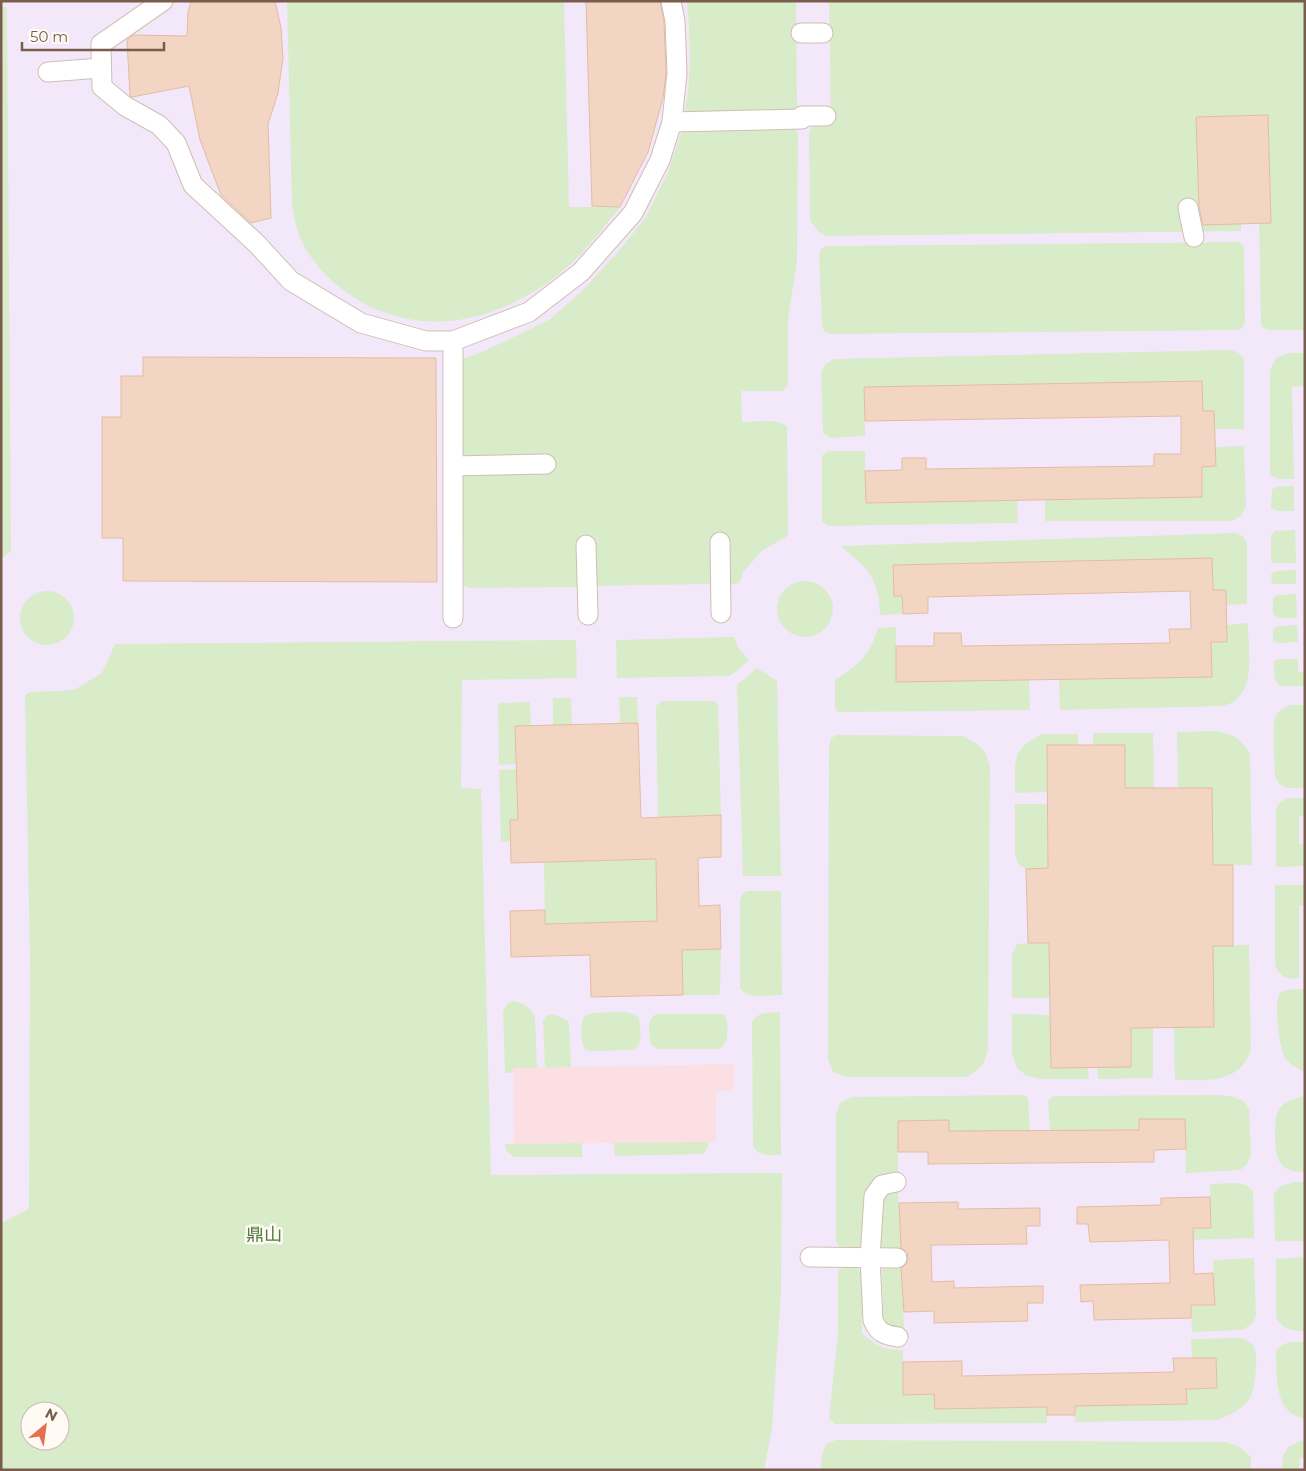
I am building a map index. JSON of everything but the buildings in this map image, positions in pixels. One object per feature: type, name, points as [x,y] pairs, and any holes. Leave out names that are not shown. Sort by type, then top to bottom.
[{"type":"street","points":[[163,1],[101,44],[102,88],[125,106],[159,125],[176,143],[193,185],[257,244],[291,281],[361,323],[426,341],[453,341],[529,312],[581,272],[633,213],[660,160],[672,122],[677,73],[675,21],[671,1]]},
{"type":"street","points":[[801,33],[824,33]]},
{"type":"street","points":[[48,72],[101,68]]},
{"type":"street","points":[[672,122],[826,116]]},
{"type":"street","points":[[1188,208],[1194,237]]},
{"type":"street","points":[[453,341],[453,618]]},
{"type":"street","points":[[453,466],[546,464]]},
{"type":"street","points":[[720,542],[721,613]]},
{"type":"street","points":[[586,545],[588,615]]},
{"type":"street","points":[[896,1182],[882,1185],[874,1196],[870,1258],[873,1320],[876,1328],[886,1335],[898,1337]]},
{"type":"street","points":[[810,1257],[897,1258]]},
{"type":"shaded area","points":[[1,1],[1305,1],[1305,1470],[1,1470]]},
{"type":"shaded area","points":[[734,1064],[734,1091],[716,1091],[716,1142],[514,1144],[513,1068]]},
{"type":"green space","points":[[287,1],[564,1],[569,207],[620,207],[581,254],[558,274],[534,292],[507,306],[479,316],[450,321],[421,321],[392,315],[353,297],[333,282],[316,264],[302,243],[295,222],[292,206]]},
{"type":"green space","points":[[687,1],[796,1],[797,107],[795,111],[687,113],[685,111],[689,84],[690,56]]},
{"type":"green space","points":[[829,1],[1305,1],[1305,330],[1268,330],[1262,327],[1261,323],[1259,223],[1271,223],[1268,115],[1196,117],[1200,225],[1241,224],[1241,231],[826,236],[819,232],[810,221],[809,132],[815,125],[831,123]]},
{"type":"green space","points":[[1,6],[7,8],[11,551],[1,559]]},
{"type":"green space","points":[[792,128],[798,132],[797,260],[788,320],[788,384],[783,391],[741,391],[742,422],[771,421],[787,426],[788,534],[786,537],[763,550],[743,572],[740,582],[736,584],[469,588],[464,586],[461,359],[480,353],[549,320],[583,290],[618,252],[646,217],[668,172],[682,130]]},
{"type":"green space","points":[[1241,243],[1244,248],[1245,323],[1238,330],[831,334],[824,331],[822,325],[819,255],[821,249],[826,246]]},
{"type":"green space","points":[[1231,350],[1239,353],[1244,360],[1244,429],[1215,429],[1214,411],[1203,411],[1202,381],[864,387],[865,436],[830,438],[823,433],[821,373],[825,365],[834,359]]},
{"type":"green space","points":[[1289,353],[1305,353],[1305,386],[1292,387],[1294,479],[1278,479],[1270,475],[1270,370],[1277,357]]},
{"type":"green space","points":[[1244,446],[1246,506],[1241,516],[1232,521],[1045,521],[1045,500],[1202,497],[1202,467],[1216,466],[1215,447]]},
{"type":"green space","points":[[828,451],[865,451],[866,503],[1017,500],[1018,523],[828,526],[822,521],[822,456]]},
{"type":"green space","points":[[1294,486],[1294,511],[1278,511],[1271,508],[1272,490],[1275,487]]},
{"type":"green space","points":[[1295,530],[1296,563],[1275,563],[1271,561],[1271,535],[1275,531]]},
{"type":"green space","points":[[1236,533],[1243,536],[1247,543],[1247,604],[1226,605],[1213,590],[1212,558],[893,565],[894,596],[902,596],[903,614],[880,615],[877,592],[870,575],[858,561],[840,546]]},
{"type":"green space","points":[[1296,570],[1296,584],[1272,584],[1271,574],[1276,571]]},
{"type":"green space","points":[[805,581],[816,583],[825,589],[831,598],[833,609],[831,620],[825,629],[816,635],[805,637],[794,635],[785,629],[779,620],[777,609],[779,598],[785,589],[794,583]]},
{"type":"green space","points":[[47,591],[57,593],[66,599],[72,608],[74,618],[72,628],[66,637],[57,643],[47,645],[37,643],[28,637],[22,628],[20,618],[22,608],[28,599],[37,593]]},
{"type":"green space","points":[[1296,594],[1297,618],[1278,618],[1273,614],[1273,598],[1277,595]]},
{"type":"green space","points":[[1248,623],[1248,674],[1243,692],[1233,702],[1223,706],[1060,710],[1059,679],[1211,642],[1227,642],[1227,625]]},
{"type":"green space","points":[[1297,625],[1298,642],[1278,643],[1273,641],[1273,629],[1279,626]]},
{"type":"green space","points":[[896,627],[896,682],[1029,679],[1030,710],[838,712],[835,708],[835,680],[857,664],[867,653],[878,628]]},
{"type":"green space","points":[[734,637],[739,649],[749,660],[730,676],[617,678],[616,640]]},
{"type":"green space","name":"鼎山","points":[[576,640],[577,678],[462,680],[461,788],[481,789],[491,1175],[782,1173],[781,1292],[772,1428],[764,1470],[1,1470],[1,1223],[27,1210],[29,1206],[30,958],[25,698],[26,694],[31,692],[74,690],[102,673],[115,644]]},
{"type":"green space","points":[[1278,659],[1298,659],[1298,672],[1305,672],[1305,686],[1279,685],[1274,671],[1274,661]]},
{"type":"green space","points":[[757,668],[777,681],[781,876],[743,876],[737,685]]},
{"type":"green space","points":[[619,697],[637,697],[638,723],[620,723]]},
{"type":"green space","points":[[553,698],[571,698],[572,725],[553,725]]},
{"type":"green space","points":[[662,701],[714,701],[718,704],[721,815],[658,817],[656,706]]},
{"type":"green space","points":[[530,702],[531,726],[515,727],[516,764],[499,765],[499,703]]},
{"type":"green space","points":[[1292,705],[1305,705],[1305,788],[1287,788],[1279,784],[1275,777],[1273,736],[1276,716],[1281,710]]},
{"type":"green space","points":[[1217,731],[1236,738],[1250,754],[1252,865],[1213,865],[1212,788],[1178,788],[1177,732]]},
{"type":"green space","points":[[1093,733],[1153,733],[1154,788],[1125,788],[1125,745],[1093,745]]},
{"type":"green space","points":[[1043,734],[1078,734],[1078,745],[1047,745],[1047,792],[1015,793],[1015,764],[1020,750],[1033,739]]},
{"type":"green space","points":[[837,735],[963,736],[978,745],[986,756],[990,768],[988,1048],[982,1065],[967,1077],[846,1077],[833,1072],[828,1059],[829,745],[831,738]]},
{"type":"green space","points":[[516,769],[518,820],[510,820],[511,841],[501,842],[499,770]]},
{"type":"green space","points":[[1288,798],[1305,798],[1305,815],[1299,816],[1299,844],[1305,844],[1305,866],[1276,867],[1276,809],[1280,802]]},
{"type":"green space","points":[[1015,804],[1047,804],[1048,868],[1026,869],[1018,864],[1015,854]]},
{"type":"green space","points":[[656,859],[657,921],[545,924],[544,862]]},
{"type":"green space","points":[[1275,885],[1305,885],[1305,905],[1299,906],[1299,978],[1291,979],[1284,977],[1275,965]]},
{"type":"green space","points":[[747,891],[781,891],[782,995],[753,995],[743,992],[740,988],[740,900],[742,894]]},
{"type":"green space","points":[[1049,943],[1050,998],[1012,998],[1012,954],[1017,944]]},
{"type":"green space","points":[[1249,945],[1251,1050],[1246,1061],[1230,1075],[1221,1078],[1212,1080],[1175,1080],[1174,1028],[1213,1027],[1213,946]]},
{"type":"green space","points":[[721,949],[720,993],[717,995],[683,995],[682,950]]},
{"type":"green space","points":[[1305,989],[1305,1072],[1290,1064],[1284,1056],[1279,1034],[1277,1006],[1281,992]]},
{"type":"green space","points":[[514,1001],[526,1006],[535,1016],[537,1068],[513,1068],[513,1073],[505,1073],[503,1011],[507,1004]]},
{"type":"green space","points":[[624,1012],[635,1015],[639,1018],[639,1044],[633,1050],[585,1050],[582,1038],[582,1023],[585,1016],[593,1013]]},
{"type":"green space","points":[[780,1012],[781,1155],[769,1155],[758,1152],[753,1146],[752,1022],[754,1018],[761,1014]]},
{"type":"green space","points":[[553,1014],[567,1020],[569,1024],[571,1067],[545,1068],[543,1021],[546,1016]]},
{"type":"green space","points":[[657,1014],[723,1014],[727,1023],[727,1040],[720,1049],[657,1049],[650,1043],[649,1027],[651,1019]]},
{"type":"green space","points":[[1012,1014],[1050,1015],[1051,1068],[1088,1067],[1089,1079],[1042,1079],[1027,1076],[1017,1068],[1012,1054]]},
{"type":"green space","points":[[1131,1028],[1153,1028],[1153,1078],[1098,1079],[1097,1067],[1131,1067]]},
{"type":"green space","points":[[1024,1095],[1028,1098],[1030,1131],[949,1131],[949,1120],[898,1121],[898,1173],[878,1178],[863,1244],[857,1250],[841,1249],[836,1241],[836,1114],[841,1102],[852,1097]]},
{"type":"green space","points":[[1221,1095],[1244,1101],[1249,1110],[1251,1155],[1247,1164],[1240,1170],[1186,1173],[1185,1119],[1140,1119],[1139,1130],[1050,1131],[1048,1101],[1053,1096]]},
{"type":"green space","points":[[1305,1096],[1305,1172],[1296,1172],[1288,1170],[1283,1166],[1277,1156],[1275,1141],[1276,1120],[1277,1113],[1283,1105]]},
{"type":"green space","points":[[709,1142],[706,1151],[702,1154],[615,1156],[614,1143]]},
{"type":"green space","points":[[582,1143],[582,1157],[514,1157],[506,1151],[505,1144]]},
{"type":"green space","points":[[1294,1182],[1305,1182],[1305,1241],[1275,1241],[1274,1193],[1281,1186]]},
{"type":"green space","points":[[1237,1183],[1246,1185],[1253,1191],[1254,1238],[1184,1240],[1184,1228],[1211,1228],[1210,1184]]},
{"type":"green space","points":[[898,1188],[900,1236],[913,1236],[914,1250],[881,1250],[880,1206],[883,1195]]},
{"type":"green space","points":[[1305,1257],[1305,1331],[1296,1331],[1282,1325],[1276,1317],[1276,1259]]},
{"type":"green space","points":[[1254,1258],[1256,1316],[1252,1324],[1242,1330],[1192,1332],[1191,1305],[1215,1304],[1213,1260]]},
{"type":"green space","points":[[847,1265],[855,1266],[862,1273],[862,1333],[881,1346],[903,1350],[903,1395],[934,1394],[935,1409],[1047,1407],[1047,1423],[835,1424],[829,1419],[838,1332],[838,1271]]},
{"type":"green space","points":[[914,1268],[903,1283],[904,1332],[889,1329],[883,1321],[882,1269]]},
{"type":"green space","points":[[1241,1338],[1247,1340],[1254,1347],[1256,1365],[1255,1382],[1251,1395],[1238,1410],[1217,1420],[1075,1422],[1075,1406],[1187,1403],[1186,1389],[1217,1388],[1216,1358],[1192,1358],[1191,1339]]},
{"type":"green space","points":[[1290,1342],[1305,1342],[1305,1419],[1287,1409],[1282,1401],[1277,1382],[1276,1351],[1282,1345]]},
{"type":"green space","points":[[836,1440],[1226,1442],[1240,1447],[1251,1457],[1251,1470],[820,1470],[826,1444]]},
{"type":"green space","points":[[1305,1441],[1305,1458],[1300,1458],[1299,1470],[1282,1470],[1283,1456],[1289,1446]]}]
